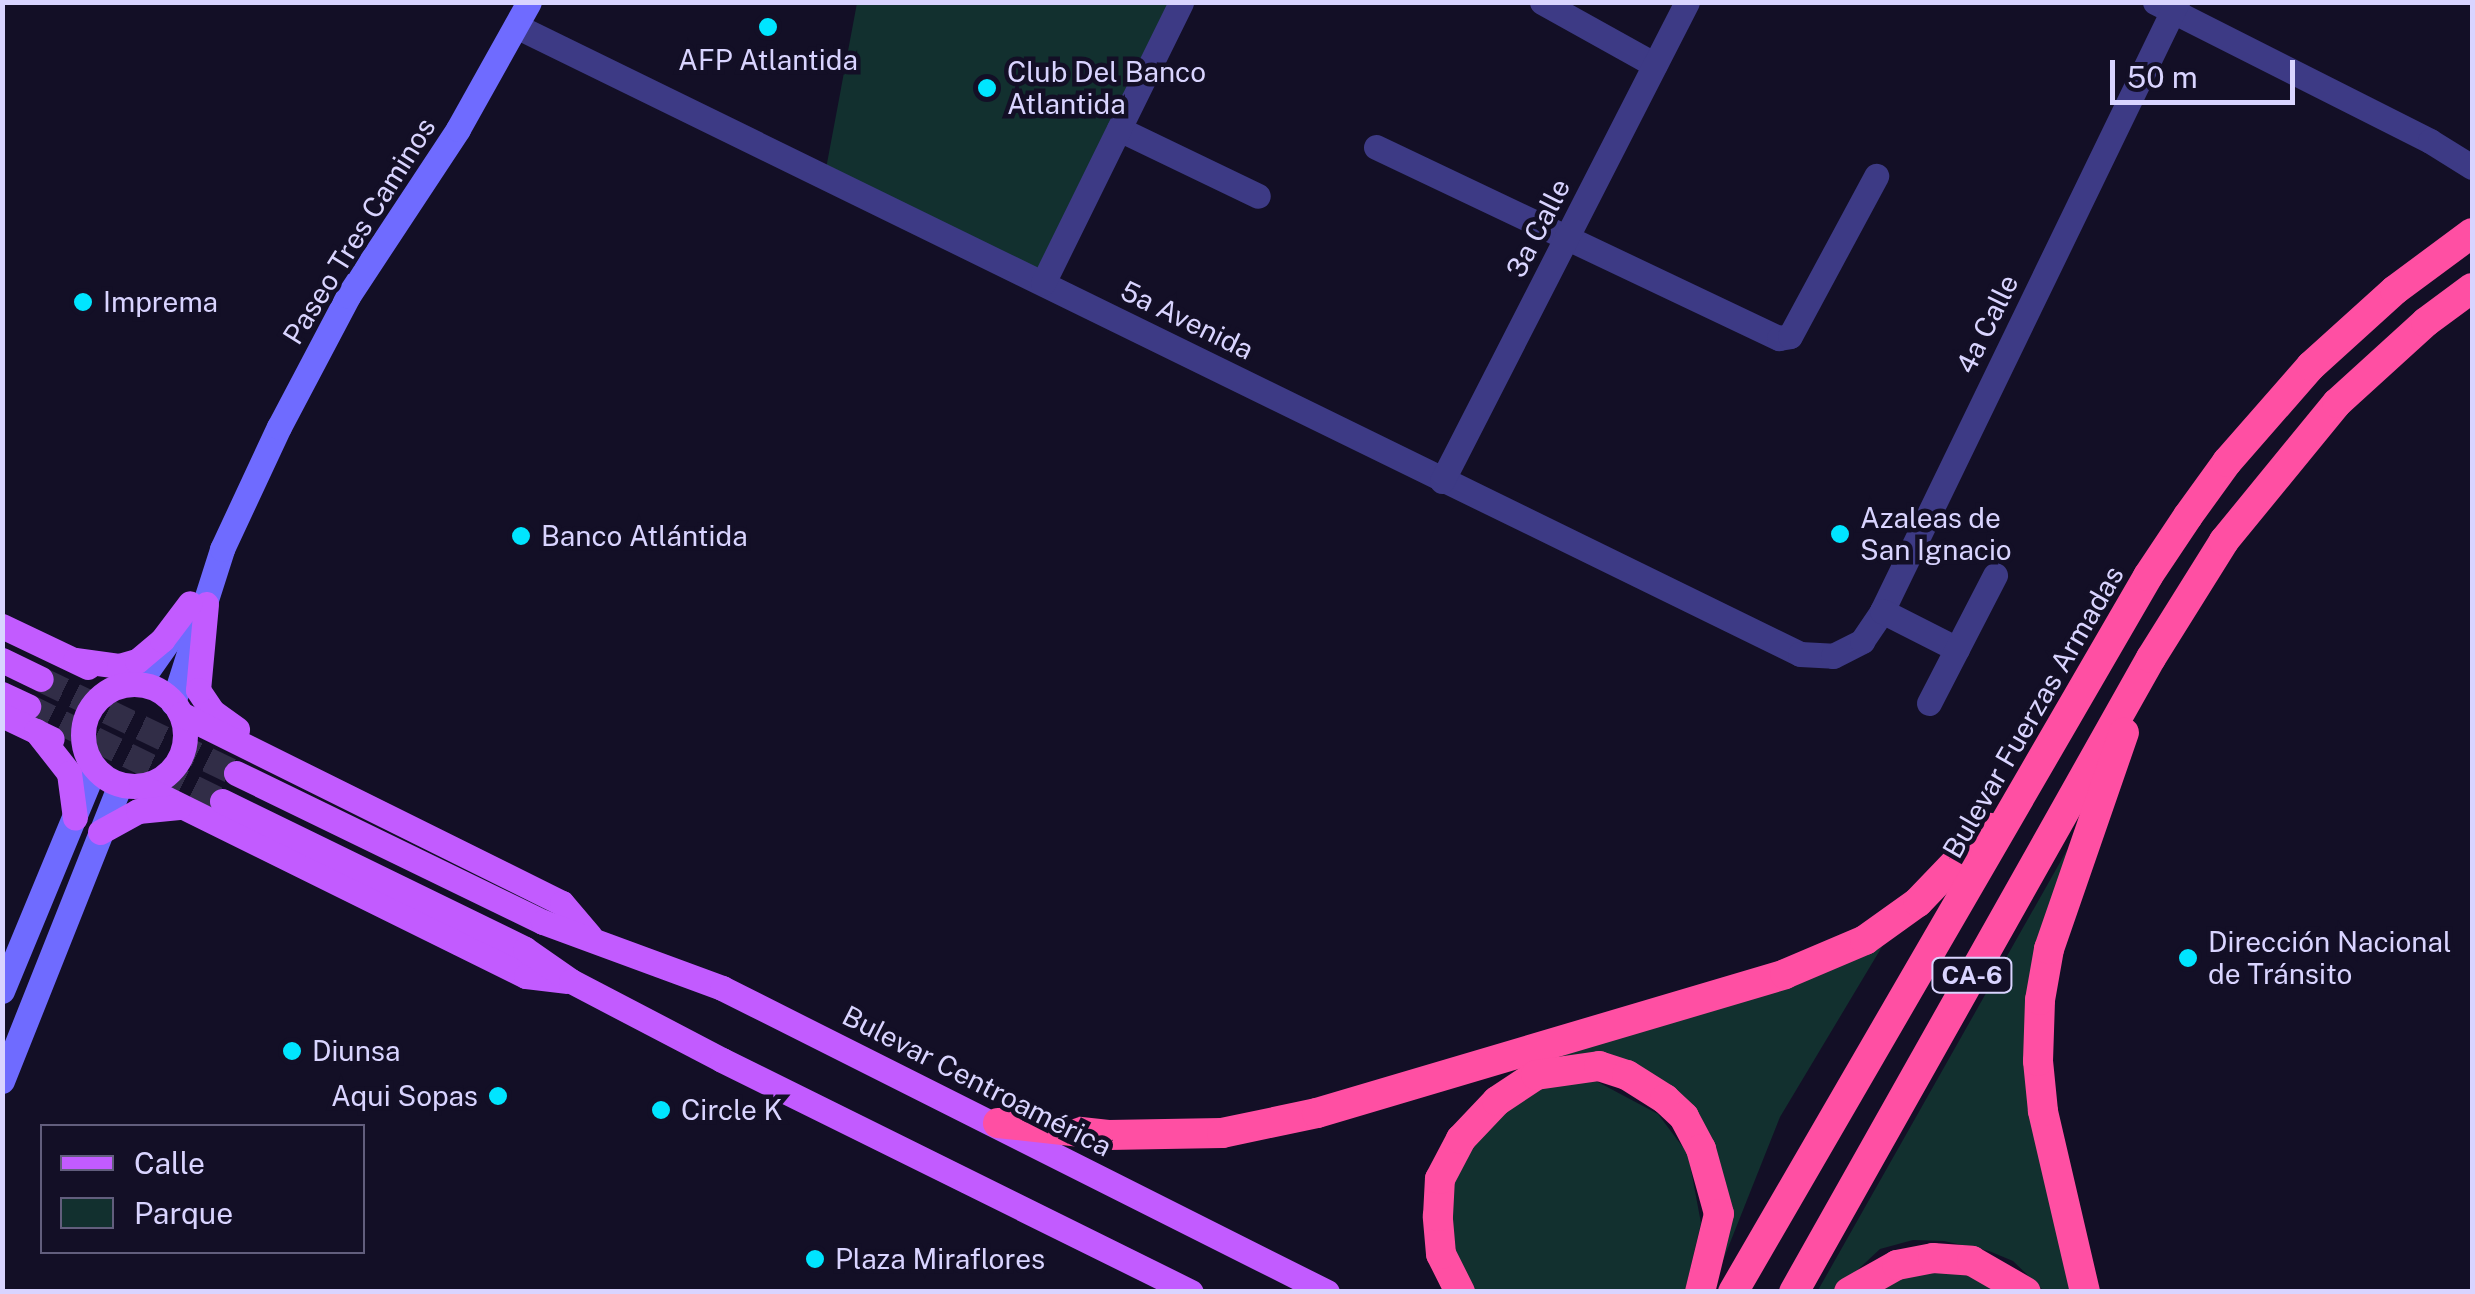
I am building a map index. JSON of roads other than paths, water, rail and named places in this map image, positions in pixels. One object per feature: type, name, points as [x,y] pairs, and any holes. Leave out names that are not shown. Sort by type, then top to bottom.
[{"type":"highway","name":"Bulevar Fuerzas Armadas","points":[[1734,1292],[2148,576],[2227,462],[2334,343],[2467,234]]},
{"type":"highway","name":"CA-6","points":[[1794,1292],[2151,658],[2224,541],[2300,444],[2374,366],[2472,288]]},
{"type":"highway","points":[[2085,1292],[2043,1111],[2038,1061],[2040,1000],[2049,949],[2151,658]]},
{"type":"highway","points":[[998,1124],[1108,1135],[1222,1133],[1317,1114],[1785,974],[1866,940],[1918,902],[2034,777]]},
{"type":"highway","points":[[1460,1292],[1441,1254],[1438,1216],[1440,1179],[1461,1138],[1496,1101],[1536,1075],[1598,1066],[1628,1076],[1664,1099],[1684,1117],[1701,1149],[1718,1214],[1700,1292]]},
{"type":"highway","points":[[1849,1292],[1897,1265],[1933,1258],[1972,1261],[2026,1292]]},
{"type":"main road","points":[[74,660],[132,663],[162,640],[198,603]]},
{"type":"main road","points":[[198,603],[196,674],[200,696],[226,722],[300,771]]},
{"type":"main road","points":[[2,626],[132,684],[158,690],[177,709],[184,746],[178,760],[169,773],[130,786]]},
{"type":"main road","points":[[2,660],[41,679]]},
{"type":"main road","points":[[91,762],[82,741],[89,710],[112,689],[132,684]]},
{"type":"main road","points":[[2,694],[91,762],[130,786],[185,807],[526,976],[571,981]]},
{"type":"main road","name":"Bulevar Centroamérica","points":[[177,709],[562,903],[593,940]]},
{"type":"main road","points":[[2,715],[32,719],[70,773],[74,818]]},
{"type":"main road","name":"Bulevar Centroamérica","points":[[236,773],[543,922],[722,988],[1327,1292]]},
{"type":"main road","points":[[222,801],[526,949],[571,981],[1154,1284],[1191,1292]]},
{"type":"main road","points":[[100,832],[138,811],[185,807]]},
{"type":"street","name":"Paseo Tres Caminos","points":[[132,684],[162,656],[198,603],[274,436],[348,296],[458,130],[529,2]]},
{"type":"street","points":[[1044,283],[1182,2]]},
{"type":"street","points":[[1542,2],[1655,65]]},
{"type":"street","name":"3a Calle","points":[[1442,480],[1687,2]]},
{"type":"street","points":[[2168,5],[2430,141],[2472,167]]},
{"type":"street","name":"4a Calle","points":[[1833,656],[1862,640],[1882,611],[2168,5]]},
{"type":"street","name":"5a Avenida","points":[[516,26],[1800,654],[1833,656]]},
{"type":"street","points":[[1120,129],[1258,196]]},
{"type":"street","points":[[2430,141],[2472,152]]},
{"type":"street","points":[[1376,148],[1786,338],[1876,176]]},
{"type":"street","points":[[1930,703],[1995,575]]},
{"type":"street","name":"Paseo Tres Caminos","points":[[177,709],[198,603]]},
{"type":"street","points":[[1882,611],[1957,650]]},
{"type":"street","points":[[2,991],[74,818],[91,762]]},
{"type":"street","points":[[2,1081],[100,832],[130,786]]},
{"type":"tunnel","points":[[41,679],[236,773]]},
{"type":"tunnel","points":[[28,706],[222,801]]},
{"type":"place","name":"AFP Atlantida","points":[[768,27]]},
{"type":"place","name":"Club Del Banco Atlantida","points":[[987,88]]},
{"type":"place","name":"Imprema","points":[[83,302]]},
{"type":"place","name":"Azaleas de San Ignacio","points":[[1840,534]]},
{"type":"place","name":"Banco Atlántida","points":[[521,536]]},
{"type":"place","name":"Dirección Nacional de Tránsito","points":[[2188,958]]},
{"type":"place","name":"Diunsa","points":[[292,1051]]},
{"type":"place","name":"Aqui Sopas","points":[[498,1096]]},
{"type":"place","name":"Circle K","points":[[661,1110]]},
{"type":"place","name":"Plaza Miraflores","points":[[815,1259]]}]
